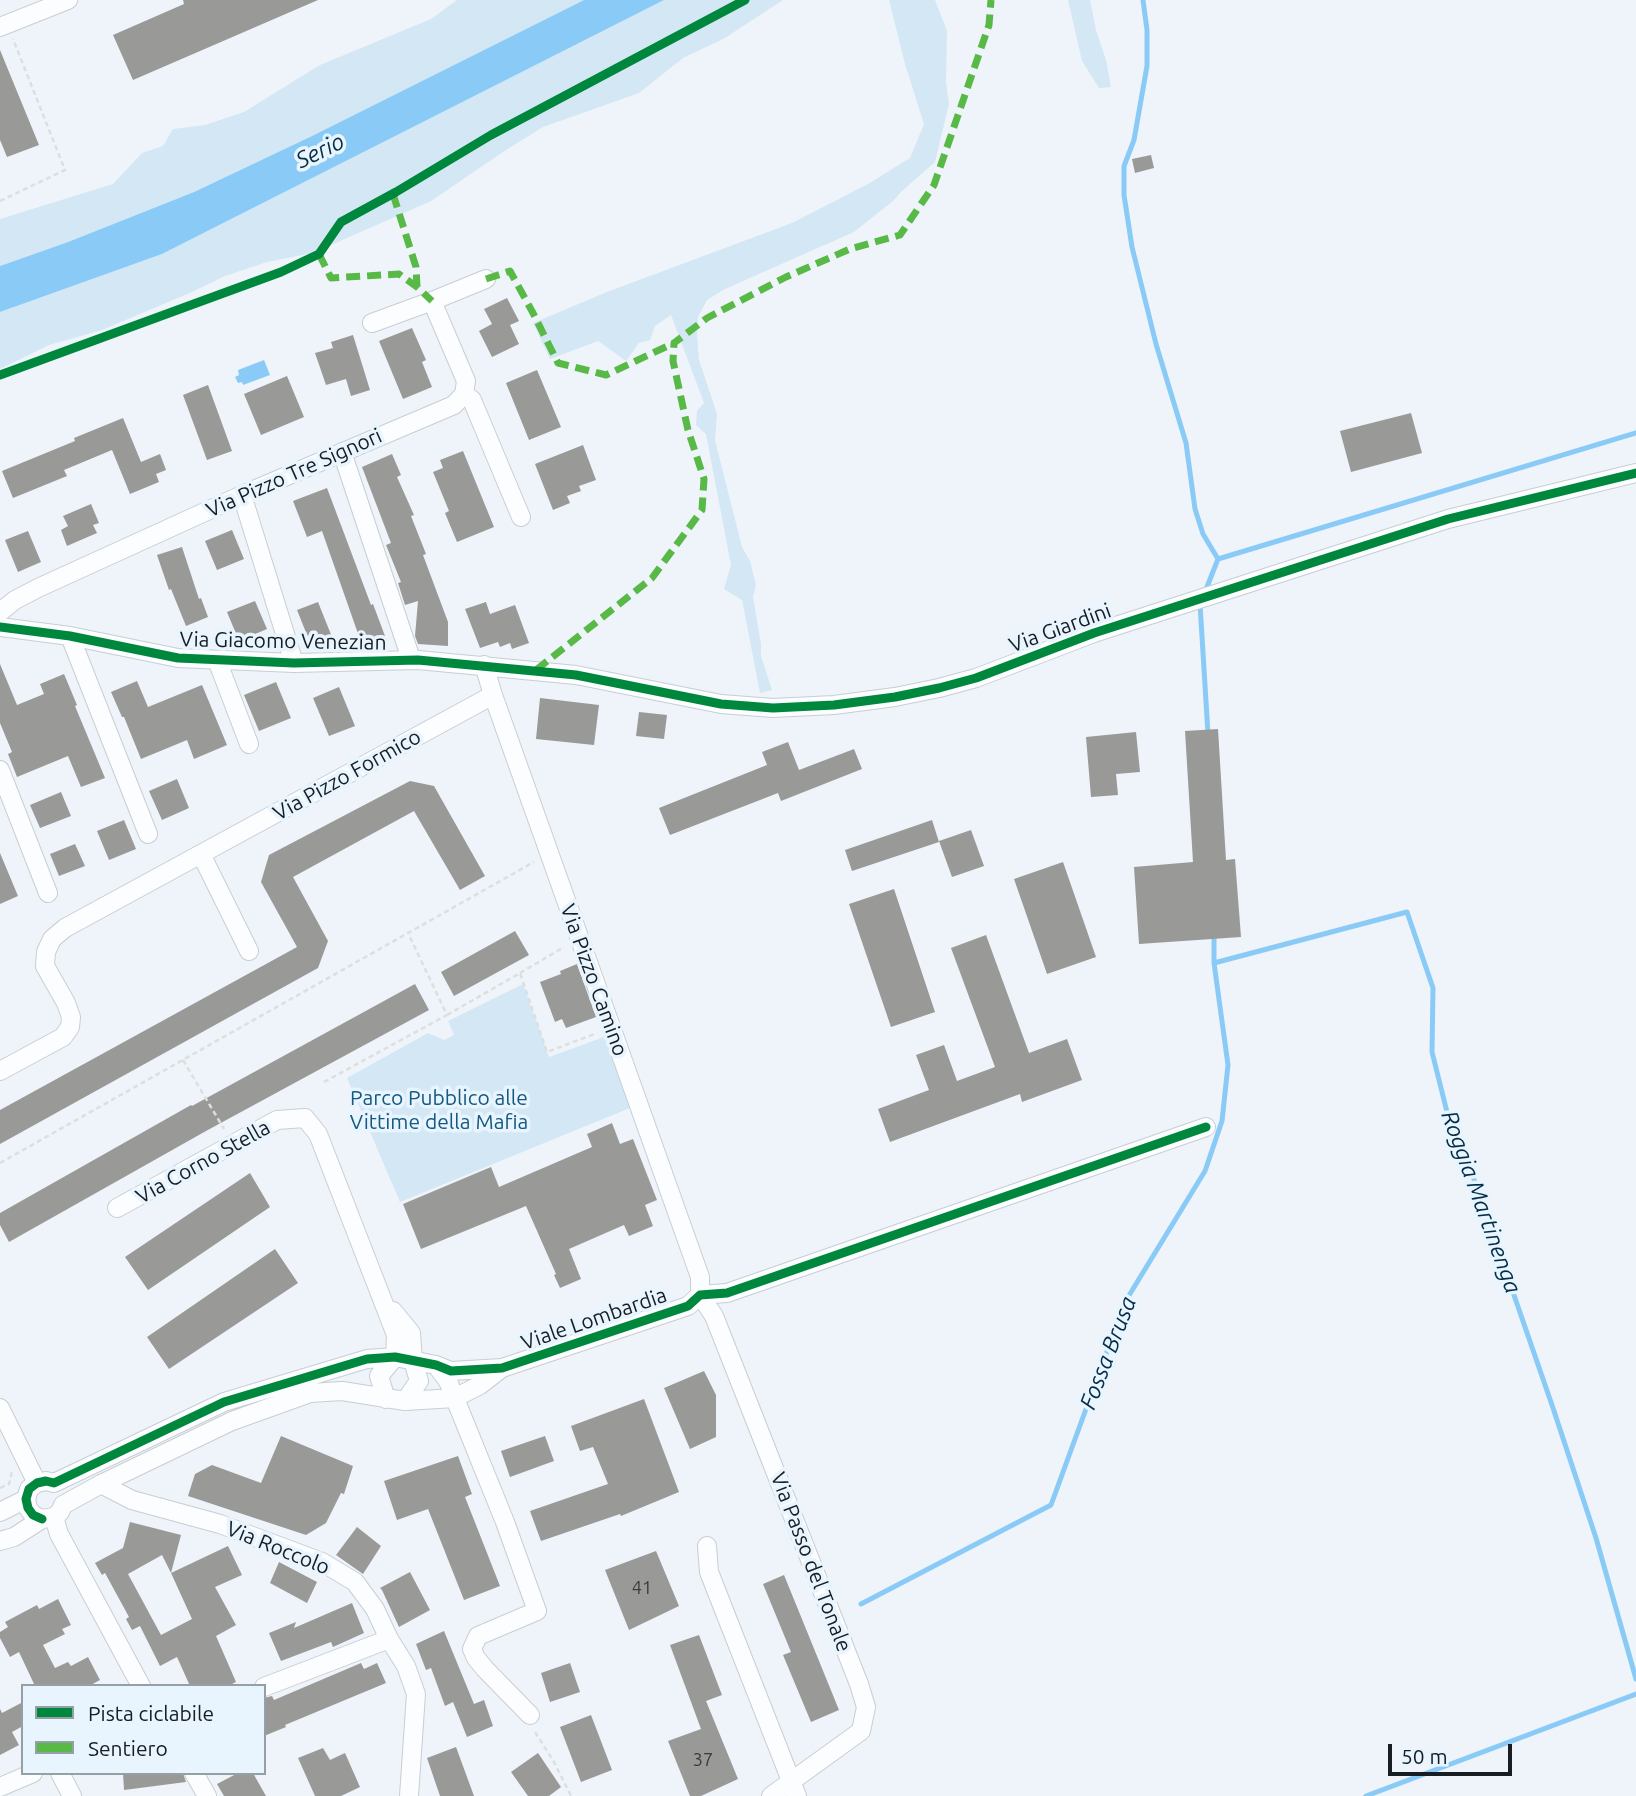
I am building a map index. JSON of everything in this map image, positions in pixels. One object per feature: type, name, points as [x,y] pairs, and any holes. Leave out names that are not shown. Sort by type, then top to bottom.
[{"type":"street","points":[[4,26],[44,5],[68,0]]},
{"type":"street","points":[[372,323],[486,279]]},
{"type":"street","points":[[432,301],[466,381],[464,394],[472,400],[522,517]]},
{"type":"street","name":"Via Pizzo Tre Signori","points":[[0,612],[15,600],[38,588],[242,495],[454,404],[464,394]]},
{"type":"street","points":[[341,452],[411,659]]},
{"type":"street","name":"Via Giardini","points":[[484,665],[576,675],[721,704],[773,708],[834,705],[895,697],[976,678],[1094,633],[1448,519],[1636,473]]},
{"type":"street","points":[[242,495],[294,663]]},
{"type":"street","name":"Via Giacomo Venezian","points":[[0,626],[70,636],[178,658],[294,663],[411,659],[484,665]]},
{"type":"street","points":[[70,636],[148,834]]},
{"type":"street","points":[[218,660],[249,744]]},
{"type":"street","name":"Via Pizzo Camino","points":[[484,665],[700,1277],[700,1295]]},
{"type":"street","name":"Via Pizzo Formico","points":[[0,1071],[63,1037],[70,1027],[71,1017],[66,1003],[45,966],[46,952],[52,939],[65,928],[493,695]]},
{"type":"street","points":[[0,770],[48,893]]},
{"type":"street","points":[[201,854],[249,951]]},
{"type":"street","name":"Via Corno Stella","points":[[117,1209],[277,1121],[305,1118],[318,1134],[381,1295],[411,1333],[404,1359],[419,1381],[405,1401]]},
{"type":"street","name":"Viale Lombardia","points":[[0,1512],[26,1499],[30,1489],[223,1402],[367,1359],[404,1359],[436,1365],[451,1371],[502,1368],[688,1306],[700,1295],[727,1293],[1206,1127]]},
{"type":"street","name":"Via Passo del Tonale","points":[[700,1295],[714,1316],[855,1672],[866,1707],[861,1731],[794,1789],[771,1796]]},
{"type":"street","points":[[386,1399],[379,1376],[404,1359]]},
{"type":"street","points":[[436,1365],[448,1381],[455,1398],[505,1522],[537,1611],[478,1636],[472,1649],[485,1669],[530,1716]]},
{"type":"street","name":"Viale Lombardia","points":[[0,1541],[53,1514],[101,1484],[232,1421],[310,1394],[342,1391],[405,1401],[455,1398],[480,1385],[502,1368]]},
{"type":"street","points":[[0,1408],[45,1483],[62,1492],[53,1514],[59,1534],[140,1684]]},
{"type":"street","name":"Via Roccolo","points":[[101,1484],[132,1500],[220,1524],[322,1562],[355,1582],[375,1609],[406,1666],[416,1694],[409,1796]]},
{"type":"street","points":[[26,1499],[33,1515],[53,1514]]},
{"type":"street","points":[[707,1546],[709,1572],[794,1789]]},
{"type":"street","points":[[266,1687],[389,1639]]},
{"type":"street","points":[[0,1787],[28,1775]]},
{"type":"street","points":[[61,1775],[72,1796]]},
{"type":"street","points":[[195,1775],[206,1796]]},
{"type":"path","points":[[0,201],[65,170],[4,26]]},
{"type":"path","points":[[0,1163],[549,853]]},
{"type":"path","points":[[408,933],[447,1015]]},
{"type":"path","points":[[324,1082],[447,1015],[579,938]]},
{"type":"path","points":[[520,973],[547,1052],[611,1028]]},
{"type":"path","points":[[183,1060],[233,1144]]},
{"type":"path","points":[[530,1716],[532,1727],[571,1796]]},
{"type":"green space","points":[[457,0],[584,0],[194,192],[0,266],[0,219],[113,184],[142,153],[163,146],[173,129],[205,125],[244,112],[320,65],[431,19]]},
{"type":"green space","points":[[664,0],[783,0],[725,38],[683,58],[639,93],[543,127],[431,201],[313,253],[267,262],[225,276],[102,330],[49,345],[0,369],[0,312],[162,254]]},
{"type":"green space","points":[[889,0],[935,0],[947,31],[946,82],[949,104],[935,162],[854,232],[725,289],[707,300],[698,317],[699,360],[717,414],[715,440],[742,547],[750,561],[756,585],[753,597],[761,656],[772,690],[760,693],[742,600],[724,589],[731,565],[706,434],[696,425],[697,411],[704,403],[671,315],[655,326],[650,340],[639,343],[626,361],[598,341],[550,359],[533,323],[607,292],[792,223],[868,184],[910,158],[924,124]]},
{"type":"green space","points":[[1068,0],[1090,0],[1111,87],[1099,88],[1082,61]]},
{"type":"green space","name":"Parco Pubblico alle Vittime della Mafia","points":[[523,984],[549,1057],[604,1037],[630,1108],[400,1202],[347,1078],[428,1033],[444,1040],[454,1035],[448,1021]]},
{"type":"water","name":"Serio","points":[[584,0],[664,0],[162,254],[0,312],[0,266],[194,192]]},
{"type":"water","points":[[264,360],[270,375],[243,385],[242,382],[238,383],[235,377],[239,375],[238,370]]},
{"type":"building","points":[[183,0],[318,0],[133,80],[113,35],[184,4]]},
{"type":"building","points":[[0,50],[39,145],[7,157],[0,140]]},
{"type":"building","points":[[1151,155],[1154,168],[1135,173],[1132,159]]},
{"type":"building","points":[[507,298],[519,321],[510,325],[519,344],[492,357],[479,331],[492,324],[484,309]]},
{"type":"building","points":[[412,328],[426,360],[422,362],[432,387],[403,399],[379,341]]},
{"type":"building","points":[[353,335],[370,390],[351,396],[346,379],[326,385],[315,353],[333,348],[331,342]]},
{"type":"building","points":[[537,370],[561,427],[529,440],[506,383]]},
{"type":"building","points":[[287,376],[304,417],[261,435],[244,394]]},
{"type":"building","points":[[208,385],[232,451],[207,460],[183,395]]},
{"type":"building","points":[[1411,413],[1422,453],[1351,472],[1340,431]]},
{"type":"building","points":[[123,418],[141,462],[160,454],[166,470],[156,474],[159,482],[130,494],[112,450],[64,470],[67,476],[13,498],[2,471]]},
{"type":"building","points":[[583,445],[596,480],[579,486],[581,491],[567,496],[570,503],[553,510],[535,464]]},
{"type":"building","points":[[463,451],[494,527],[457,542],[445,513],[449,511],[433,472],[443,468],[440,460]]},
{"type":"building","points":[[392,454],[401,475],[397,477],[414,515],[411,516],[426,554],[423,555],[448,622],[448,646],[418,644],[415,636],[418,601],[405,605],[398,583],[401,582],[386,545],[391,543],[362,467]]},
{"type":"building","points":[[327,488],[385,636],[362,645],[322,531],[307,537],[293,501]]},
{"type":"building","points":[[91,504],[99,523],[93,525],[97,533],[67,546],[61,530],[68,526],[63,516]]},
{"type":"building","points":[[232,530],[244,559],[217,570],[205,541]]},
{"type":"building","points":[[28,531],[41,562],[18,572],[5,540]]},
{"type":"building","points":[[182,547],[199,599],[201,598],[208,617],[186,626],[171,589],[169,590],[157,555]]},
{"type":"building","points":[[255,601],[267,629],[239,641],[227,612]]},
{"type":"building","points":[[318,602],[332,637],[311,645],[297,610]]},
{"type":"building","points":[[486,602],[490,614],[515,605],[529,643],[512,649],[510,643],[500,647],[498,642],[480,648],[465,609]]},
{"type":"building","points":[[0,664],[17,705],[44,694],[40,684],[64,674],[105,778],[81,787],[68,756],[17,777],[8,754],[12,752],[0,723]]},
{"type":"building","points":[[137,681],[148,707],[202,685],[227,745],[194,759],[187,740],[141,759],[111,692]]},
{"type":"building","points":[[276,682],[291,718],[259,731],[244,695]]},
{"type":"building","points":[[339,687],[355,726],[329,736],[313,698]]},
{"type":"building","points":[[540,698],[599,705],[594,745],[536,739]]},
{"type":"building","points":[[639,712],[667,715],[664,739],[636,736]]},
{"type":"building","points":[[1218,729],[1226,860],[1235,859],[1241,937],[1139,944],[1134,867],[1193,862],[1185,731]]},
{"type":"building","points":[[1136,732],[1140,772],[1116,774],[1118,795],[1091,797],[1086,737]]},
{"type":"building","points":[[788,742],[799,770],[854,749],[862,769],[781,801],[778,793],[670,835],[659,808],[767,765],[762,752]]},
{"type":"building","points":[[177,779],[189,808],[162,820],[149,791]]},
{"type":"building","points":[[410,781],[434,786],[485,876],[460,890],[414,811],[293,877],[328,941],[318,968],[0,1144],[0,1110],[297,947],[261,882],[269,855]]},
{"type":"building","points":[[61,792],[71,816],[40,828],[30,805]]},
{"type":"building","points":[[124,820],[136,849],[109,860],[97,831]]},
{"type":"building","points":[[932,820],[939,842],[852,871],[845,850]]},
{"type":"building","points":[[971,830],[984,866],[952,877],[939,841]]},
{"type":"building","points":[[75,844],[85,866],[59,876],[50,854]]},
{"type":"building","points":[[0,853],[18,896],[0,904]]},
{"type":"building","points":[[1063,862],[1096,957],[1047,974],[1014,879]]},
{"type":"building","points":[[894,889],[935,1012],[891,1027],[849,904]]},
{"type":"building","points":[[515,931],[529,955],[454,996],[441,972]]},
{"type":"building","points":[[986,935],[1029,1053],[1067,1039],[1082,1080],[1022,1102],[1020,1094],[890,1142],[878,1109],[929,1090],[916,1055],[944,1045],[957,1081],[995,1067],[951,948]]},
{"type":"building","points":[[577,964],[596,1017],[566,1028],[562,1019],[555,1022],[540,982]]},
{"type":"building","points":[[415,984],[429,1010],[9,1242],[0,1225],[0,1213],[191,1105]]},
{"type":"building","points":[[612,1123],[620,1144],[633,1139],[657,1200],[645,1205],[653,1226],[629,1236],[624,1225],[569,1249],[581,1279],[560,1288],[526,1206],[421,1249],[403,1204],[491,1167],[499,1187],[592,1147],[587,1134]]},
{"type":"building","points":[[250,1173],[270,1207],[148,1290],[125,1257]]},
{"type":"building","points":[[275,1249],[298,1283],[169,1369],[147,1337]]},
{"type":"building","points":[[704,1371],[716,1395],[716,1437],[690,1449],[664,1388]]},
{"type":"building","points":[[644,1399],[679,1492],[621,1516],[620,1514],[541,1541],[530,1511],[608,1484],[593,1447],[580,1451],[571,1426]]},
{"type":"building","points":[[281,1436],[353,1466],[344,1494],[341,1493],[326,1523],[306,1535],[188,1496],[195,1474],[212,1465],[261,1483]]},
{"type":"building","points":[[545,1436],[554,1461],[510,1477],[501,1451]]},
{"type":"building","points":[[458,1456],[472,1494],[465,1497],[500,1586],[464,1600],[428,1509],[397,1520],[384,1481]]},
{"type":"building","points":[[130,1522],[181,1535],[171,1573],[228,1546],[242,1575],[215,1587],[236,1625],[216,1636],[236,1682],[189,1684],[177,1657],[160,1666],[140,1626],[132,1630],[126,1619],[129,1617],[105,1573],[102,1575],[95,1563],[123,1548]],"holes":[[[162,1555],[192,1619],[161,1635],[128,1574]]]},
{"type":"building","points":[[357,1527],[381,1546],[363,1574],[336,1555]]},
{"type":"building","points":[[656,1551],[679,1606],[629,1630],[605,1570]]},
{"type":"building","points":[[279,1562],[317,1582],[307,1603],[270,1583]]},
{"type":"building","points":[[410,1572],[430,1610],[399,1627],[380,1588]]},
{"type":"building","points":[[784,1575],[839,1710],[811,1722],[783,1655],[791,1652],[763,1584]]},
{"type":"building","points":[[58,1599],[71,1625],[62,1629],[65,1634],[43,1645],[55,1668],[68,1662],[71,1666],[88,1657],[100,1680],[93,1684],[34,1684],[19,1652],[10,1657],[0,1638],[0,1632],[8,1627],[5,1622],[37,1605],[39,1609]]},
{"type":"building","points":[[352,1603],[364,1633],[333,1647],[331,1642],[281,1661],[269,1633],[296,1622],[294,1628]]},
{"type":"building","points":[[444,1631],[474,1704],[484,1700],[493,1726],[467,1737],[453,1702],[445,1706],[431,1668],[426,1670],[416,1644]]},
{"type":"building","points":[[699,1635],[722,1695],[706,1701],[738,1779],[701,1796],[690,1796],[668,1741],[701,1729],[670,1645]]},
{"type":"building","points":[[361,1663],[364,1669],[377,1663],[386,1683],[266,1735],[266,1698],[272,1696],[274,1700]]},
{"type":"building","points":[[570,1663],[580,1692],[550,1702],[541,1673]]},
{"type":"building","points":[[21,1703],[21,1727],[12,1732],[19,1745],[0,1755],[0,1709],[2,1713]]},
{"type":"building","points":[[591,1715],[612,1770],[581,1782],[560,1727]]},
{"type":"building","points":[[456,1747],[474,1796],[440,1796],[427,1758]]},
{"type":"building","points":[[323,1748],[330,1760],[345,1753],[360,1787],[341,1796],[315,1796],[298,1758]]},
{"type":"building","points":[[538,1753],[561,1787],[549,1796],[528,1796],[511,1772]]},
{"type":"building","points":[[123,1775],[184,1775],[186,1782],[124,1790]]},
{"type":"building","points":[[234,1775],[254,1775],[266,1796],[224,1796],[217,1784]]},
{"type":"waterway","points":[[1143,0],[1147,30],[1147,66],[1134,140],[1124,166],[1124,195],[1132,247],[1156,344],[1186,443],[1195,509],[1203,534],[1218,559]]},
{"type":"waterway","points":[[1205,592],[1218,559],[1636,433]]},
{"type":"waterway","points":[[1200,604],[1208,734]]},
{"type":"waterway","name":"Roggia Martinenga","points":[[1214,963],[1407,912],[1433,988],[1432,1052],[1449,1120],[1468,1162],[1553,1408],[1596,1538],[1636,1679]]},
{"type":"waterway","name":"Fossa Brusa","points":[[861,1604],[1051,1505],[1125,1302],[1205,1171],[1222,1121],[1228,1065],[1214,963],[1214,932]]},
{"type":"waterway","name":"Roggia Martinenga","points":[[1366,1796],[1636,1694]]},
{"type":"marked path","points":[[536,670],[652,578],[702,510],[704,479],[688,430],[673,361],[674,343],[707,318],[786,277],[850,249],[900,235],[934,185],[989,25],[991,0]]},
{"type":"marked path","points":[[393,194],[416,267],[417,287]]},
{"type":"marked path","points":[[319,254],[331,278],[399,274],[432,301]]},
{"type":"marked path","points":[[486,279],[510,271],[558,363],[606,375],[674,343]]},
{"type":"cycle path","points":[[0,375],[281,272],[319,254],[341,222],[491,135],[745,0]]},
{"type":"cycle path","points":[[0,627],[70,636],[178,658],[294,663],[418,660],[576,675],[721,704],[773,708],[834,705],[895,697],[976,678],[1094,633],[1448,519],[1636,473]]},
{"type":"cycle path","points":[[42,1519],[33,1515],[26,1499],[29,1489],[37,1483],[54,1483],[224,1402],[367,1359],[395,1357],[436,1365],[451,1371],[502,1368],[688,1306],[700,1295],[727,1293],[1206,1127]]}]
